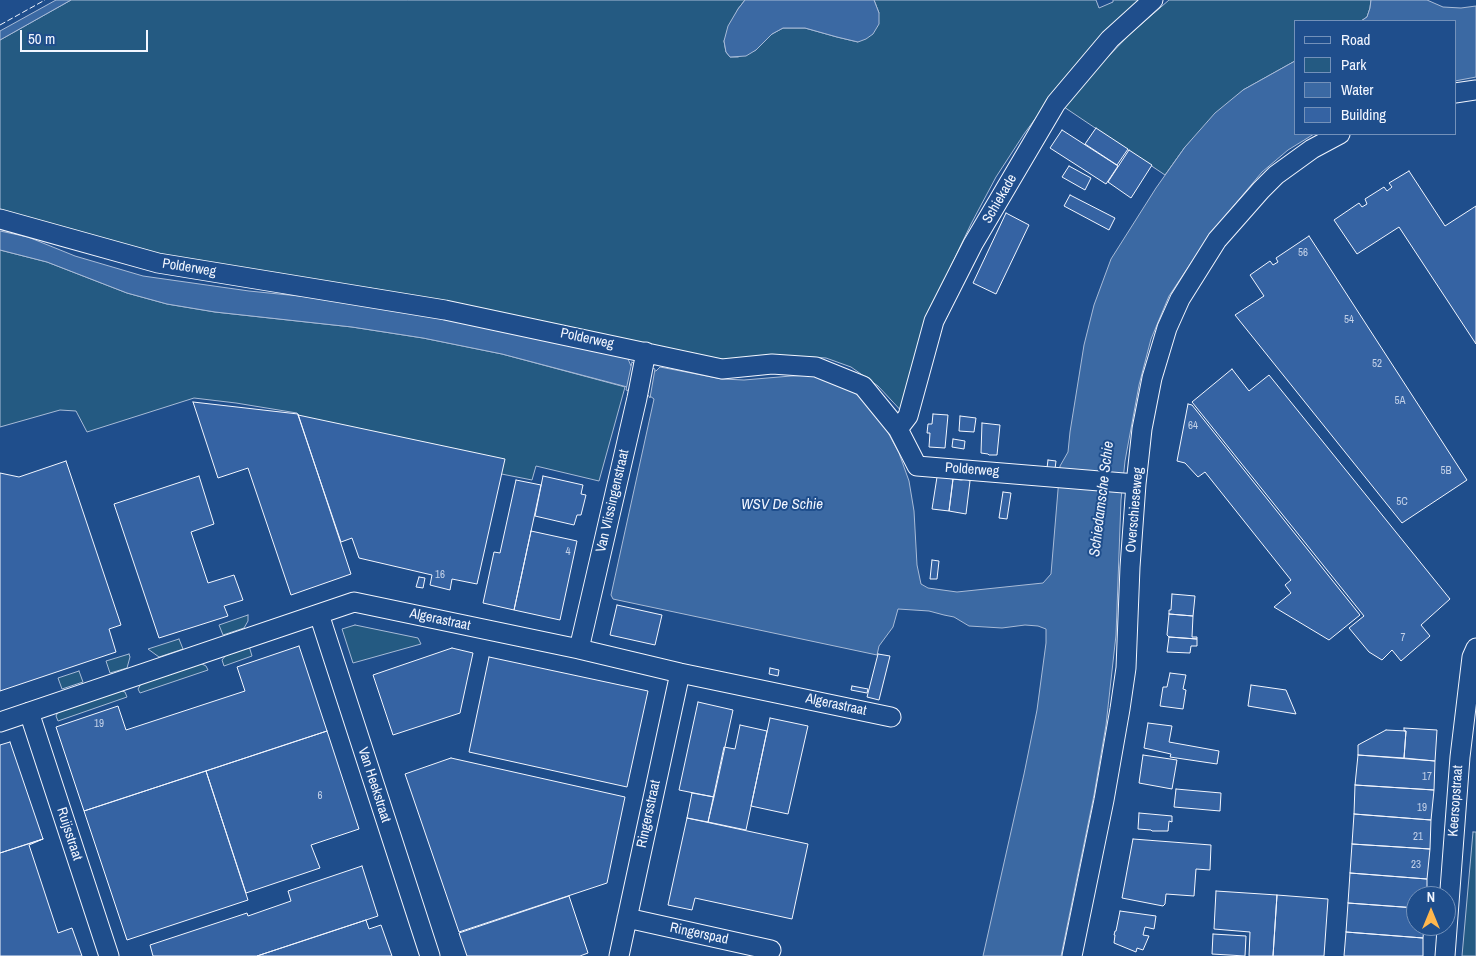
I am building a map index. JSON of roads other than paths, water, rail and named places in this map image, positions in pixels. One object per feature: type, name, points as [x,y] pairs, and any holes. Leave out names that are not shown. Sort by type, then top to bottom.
[{"type":"street","name":"Schiekade","points":[[898,429],[908,416],[934,322],[974,244],[1056,103],[1110,40],[1153,0]]},
{"type":"street","points":[[1456,92],[1476,90]]},
{"type":"street","name":"Overschieseweg","points":[[1074,956],[1104,800],[1126,668],[1132,484],[1152,378],[1167,328],[1180,299],[1217,240],[1261,190],[1276,175],[1304,154],[1338,135]]},
{"type":"street","name":"Polderweg","points":[[0,219],[158,263],[445,310],[645,357],[722,369],[772,364],[816,367],[863,386],[898,429],[917,466],[1132,484]]},
{"type":"street","name":"Van Vlissingenstraat","points":[[579,649],[638,395],[645,357]]},
{"type":"street","name":"Algerastraat","points":[[0,722],[354,602],[891,717]]},
{"type":"street","name":"Van Heekstraat","points":[[318,614],[430,956]]},
{"type":"street","name":"Keersopstraat","points":[[1445,956],[1460,757],[1472,657],[1476,648]]},
{"type":"street","name":"Ringersstraat","points":[[619,956],[680,673]]},
{"type":"street","name":"Ruijsstraat","points":[[30,712],[109,956]]},
{"type":"street","name":"Ringerspad","points":[[627,918],[771,950]]},
{"type":"water","points":[[56,0],[71,0],[0,40],[0,31]]},
{"type":"water","points":[[745,0],[874,0],[879,13],[879,24],[873,34],[858,42],[805,28],[783,28],[772,34],[756,50],[746,56],[730,57],[726,52],[724,41],[728,26]]},
{"type":"water","points":[[1371,0],[1427,0],[1443,7],[1461,8],[1476,6],[1476,77],[1456,81],[1456,20],[1362,20],[1367,17]]},
{"type":"water","points":[[1294,62],[1294,135],[1312,135],[1288,150],[1262,172],[1211,233],[1169,296],[1151,339],[1139,385],[1125,461],[1121,500],[1116,635],[1106,725],[1094,795],[1061,956],[983,956],[1037,710],[1046,643],[1046,629],[1025,625],[1002,628],[969,626],[954,617],[929,611],[898,609],[893,627],[879,646],[877,655],[613,599],[611,595],[654,399],[650,396],[650,393],[502,354],[423,338],[352,327],[215,312],[167,304],[127,293],[47,262],[0,250],[0,231],[28,237],[75,256],[143,276],[249,291],[368,303],[626,354],[631,366],[656,371],[660,367],[722,379],[744,380],[816,375],[841,383],[863,399],[884,425],[899,453],[909,481],[914,511],[917,565],[921,584],[928,588],[957,592],[1043,583],[1051,574],[1060,466],[1068,452],[1084,345],[1094,305],[1111,259],[1156,188],[1185,147],[1215,113],[1243,90]]},
{"type":"water label","name":"Schiedamsche Schie","points":[[1102,499]]},
{"type":"water label","name":"WSV De Schie","points":[[782,505]]}]
